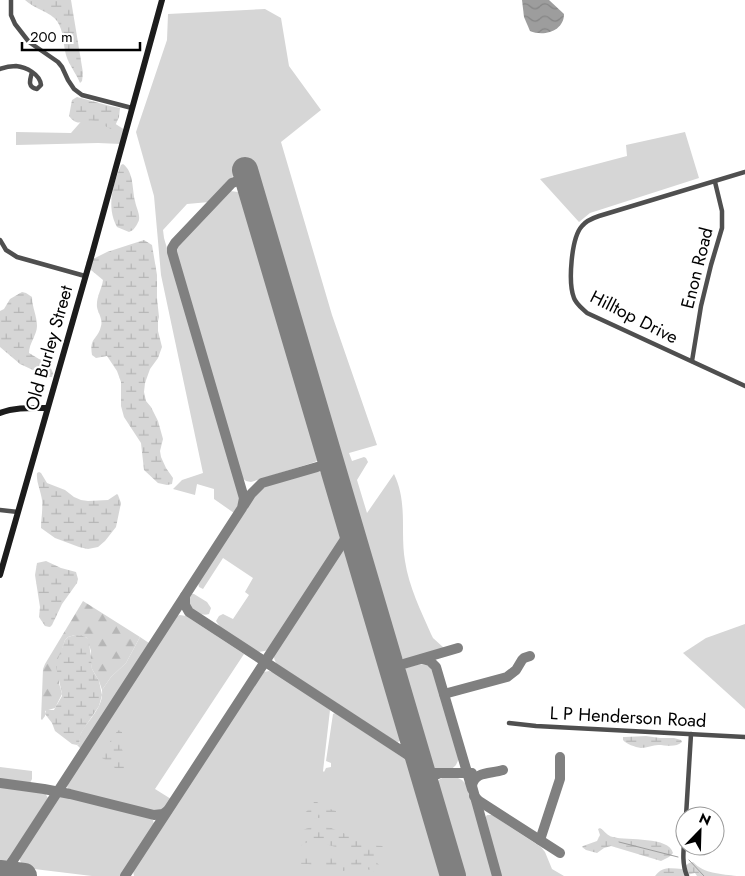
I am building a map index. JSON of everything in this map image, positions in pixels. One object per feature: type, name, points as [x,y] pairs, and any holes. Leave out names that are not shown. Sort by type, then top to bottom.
[{"type":"main road","name":"Old Burley Street","points":[[0,575],[162,0]]},
{"type":"main road","points":[[0,413],[6,410],[22,408],[47,408]]},
{"type":"street","points":[[11,0],[11,15],[15,24],[36,48],[58,62],[74,89],[82,94],[132,108]]},
{"type":"street","points":[[0,69],[19,66],[32,72]]},
{"type":"street","name":"Hilltop Drive","points":[[745,172],[592,219],[582,226],[578,232],[571,271],[573,296],[582,308],[597,318],[745,386]]},
{"type":"street","name":"Enon Road","points":[[692,361],[711,265],[722,228],[722,211],[715,182]]},
{"type":"street","points":[[0,240],[6,250],[17,257],[85,276]]},
{"type":"street","points":[[0,510],[18,512]]},
{"type":"street","name":"L P Henderson Road","points":[[509,723],[745,737]]},
{"type":"street","points":[[687,806],[691,734]]},
{"type":"street","points":[[683,856],[686,876]]},
{"type":"green space","points":[[25,0],[71,0],[83,73],[80,83],[67,59],[62,33],[57,21],[51,15]]},
{"type":"green space","points":[[265,9],[281,18],[289,66],[321,110],[281,142],[332,315],[377,445],[349,453],[352,461],[364,457],[368,462],[357,480],[367,513],[394,474],[401,496],[405,561],[409,580],[433,638],[444,648],[406,660],[397,653],[253,167],[236,173],[209,202],[187,204],[163,230],[240,499],[234,513],[214,499],[214,489],[197,484],[195,495],[173,489],[182,480],[203,473],[161,275],[154,196],[136,132],[167,40],[168,14]]},
{"type":"green space","points":[[77,97],[120,108],[115,126],[111,129],[91,120],[79,123],[73,120],[69,116],[72,100]]},
{"type":"green space","points":[[92,109],[125,130],[121,144],[16,145],[16,132],[71,133]]},
{"type":"green space","points":[[685,132],[699,178],[590,213],[579,222],[540,179],[627,156],[626,145]]},
{"type":"green space","points":[[123,164],[127,167],[131,176],[139,218],[135,228],[129,232],[117,227],[111,203],[115,180]]},
{"type":"green space","points":[[230,191],[238,192],[243,196],[320,455],[317,461],[312,463],[251,482],[241,477],[175,253],[177,247]]},
{"type":"green space","points":[[144,240],[152,245],[157,275],[158,331],[162,347],[158,358],[150,369],[144,392],[146,401],[158,421],[163,439],[160,451],[161,457],[173,478],[172,484],[167,485],[158,483],[144,470],[141,443],[124,417],[121,406],[121,382],[117,371],[107,356],[96,358],[92,355],[91,349],[100,331],[101,318],[97,303],[103,280],[91,270],[86,262],[107,252]]},
{"type":"green space","points":[[22,292],[32,297],[37,322],[37,329],[29,353],[48,362],[53,373],[52,377],[48,377],[20,364],[0,347],[0,311],[4,309],[10,299]]},
{"type":"green space","points":[[316,471],[326,476],[342,536],[269,649],[258,652],[220,627],[216,621],[223,614],[233,619],[249,595],[245,592],[253,578],[223,558],[203,589],[199,587],[198,583],[259,491],[268,485]]},
{"type":"green space","points":[[39,472],[47,483],[65,490],[81,500],[108,500],[118,495],[121,503],[116,527],[105,541],[98,547],[88,549],[55,538],[41,528],[42,500],[37,476]]},
{"type":"green space","points":[[343,550],[348,552],[402,737],[398,742],[277,664],[275,659],[275,651]]},
{"type":"green space","points":[[46,561],[76,572],[78,579],[50,627],[45,626],[39,617],[40,607],[35,575],[37,563]]},
{"type":"green space","points":[[191,594],[207,602],[211,608],[209,614],[202,614],[193,609],[188,600]]},
{"type":"green space","points":[[83,601],[140,637],[126,663],[111,677],[102,690],[92,669],[91,651],[87,638],[75,635],[68,637],[62,649],[59,683],[62,694],[55,708],[45,711],[45,716],[42,720],[43,669]]},
{"type":"green space","points":[[176,616],[186,616],[244,654],[155,789],[171,799],[165,809],[155,812],[69,790],[67,787],[68,783]]},
{"type":"green space","points":[[745,624],[745,709],[683,653],[706,638]]},
{"type":"green space","points":[[75,635],[84,636],[89,641],[92,669],[99,681],[102,695],[99,706],[81,733],[79,744],[77,745],[72,744],[55,731],[45,714],[46,710],[54,710],[62,696],[56,664],[65,640]]},
{"type":"green space","points":[[140,637],[149,643],[81,749],[77,745],[79,744],[80,734],[101,702],[102,690],[111,677],[126,663]]},
{"type":"green space","points":[[419,664],[428,665],[433,671],[459,758],[456,765],[449,770],[438,770],[429,765],[403,677],[406,668]]},
{"type":"green space","points":[[269,671],[275,673],[330,710],[324,772],[326,768],[331,767],[331,763],[326,761],[333,714],[335,713],[408,761],[443,876],[134,876],[135,866],[260,675]]},
{"type":"green space","points":[[119,730],[122,732],[120,744],[125,772],[118,770],[102,758]]},
{"type":"green space","points":[[623,737],[674,738],[682,742],[674,746],[656,745],[641,748],[626,743],[623,740]]},
{"type":"green space","points":[[0,767],[32,771],[32,779],[30,783],[0,779]]},
{"type":"green space","points":[[454,776],[467,785],[494,876],[462,876],[436,789],[439,780],[444,777]]},
{"type":"green space","points":[[0,786],[39,791],[45,793],[48,798],[8,860],[3,864],[0,864]]},
{"type":"green space","points":[[65,796],[153,820],[154,824],[120,876],[92,876],[26,868],[22,864],[20,855],[56,800]]},
{"type":"green space","points":[[313,802],[336,811],[336,813],[315,819],[303,818],[302,815]]},
{"type":"green space","points":[[487,815],[492,815],[541,847],[552,869],[564,876],[501,876],[485,821]]},
{"type":"green space","points":[[320,826],[331,828],[372,845],[382,846],[385,849],[384,855],[376,862],[388,875],[386,876],[367,869],[355,868],[343,871],[308,864],[297,864],[296,861],[300,859],[311,857],[359,859],[360,851],[354,847],[337,847],[313,842],[297,846],[301,831]]},
{"type":"green space","points":[[600,828],[613,837],[647,840],[664,844],[673,853],[661,861],[611,846],[597,853],[582,847],[597,841],[600,835],[598,829]]},
{"type":"green space","points":[[693,862],[708,871],[737,876],[697,876],[695,873],[683,876],[655,876],[664,869],[682,869]]},
{"type":"water","points":[[522,0],[549,0],[564,14],[561,25],[547,33],[530,31],[524,17]]},
{"type":"waterway","points":[[619,842],[678,857]]},
{"type":"waterway","points":[[689,860],[704,876]]},
{"type":"taxiway","points":[[0,873],[10,865],[242,508],[244,498],[172,248],[232,183],[240,180],[250,186]]},
{"type":"taxiway","points":[[244,505],[251,494],[262,483],[331,463]]},
{"type":"taxiway","points":[[125,876],[351,530]]},
{"type":"taxiway","points":[[185,596],[185,605],[189,612],[414,759],[420,766]]},
{"type":"taxiway","points":[[389,661],[395,665],[400,665],[458,648]]},
{"type":"taxiway","points":[[444,694],[507,677],[516,670],[524,658],[530,656]]},
{"type":"taxiway","points":[[422,659],[430,661],[436,667],[472,789]]},
{"type":"taxiway","points":[[394,676],[395,669],[400,665]]},
{"type":"taxiway","points":[[400,749],[409,747],[412,738]]},
{"type":"taxiway","points":[[540,840],[560,779],[560,757]]},
{"type":"taxiway","points":[[420,764],[432,773],[472,773]]},
{"type":"taxiway","points":[[497,876],[472,786],[473,781],[480,775],[503,770]]},
{"type":"taxiway","points":[[427,789],[430,779],[440,773]]},
{"type":"taxiway","points":[[0,783],[70,794],[154,815],[163,814],[167,811]]},
{"type":"taxiway","points":[[474,796],[560,853]]},
{"type":"taxiway","points":[[12,862],[13,871],[20,876]]},
{"type":"runway","points":[[245,170],[453,876]]},
{"type":"runway","points":[[0,873],[24,876]]}]
